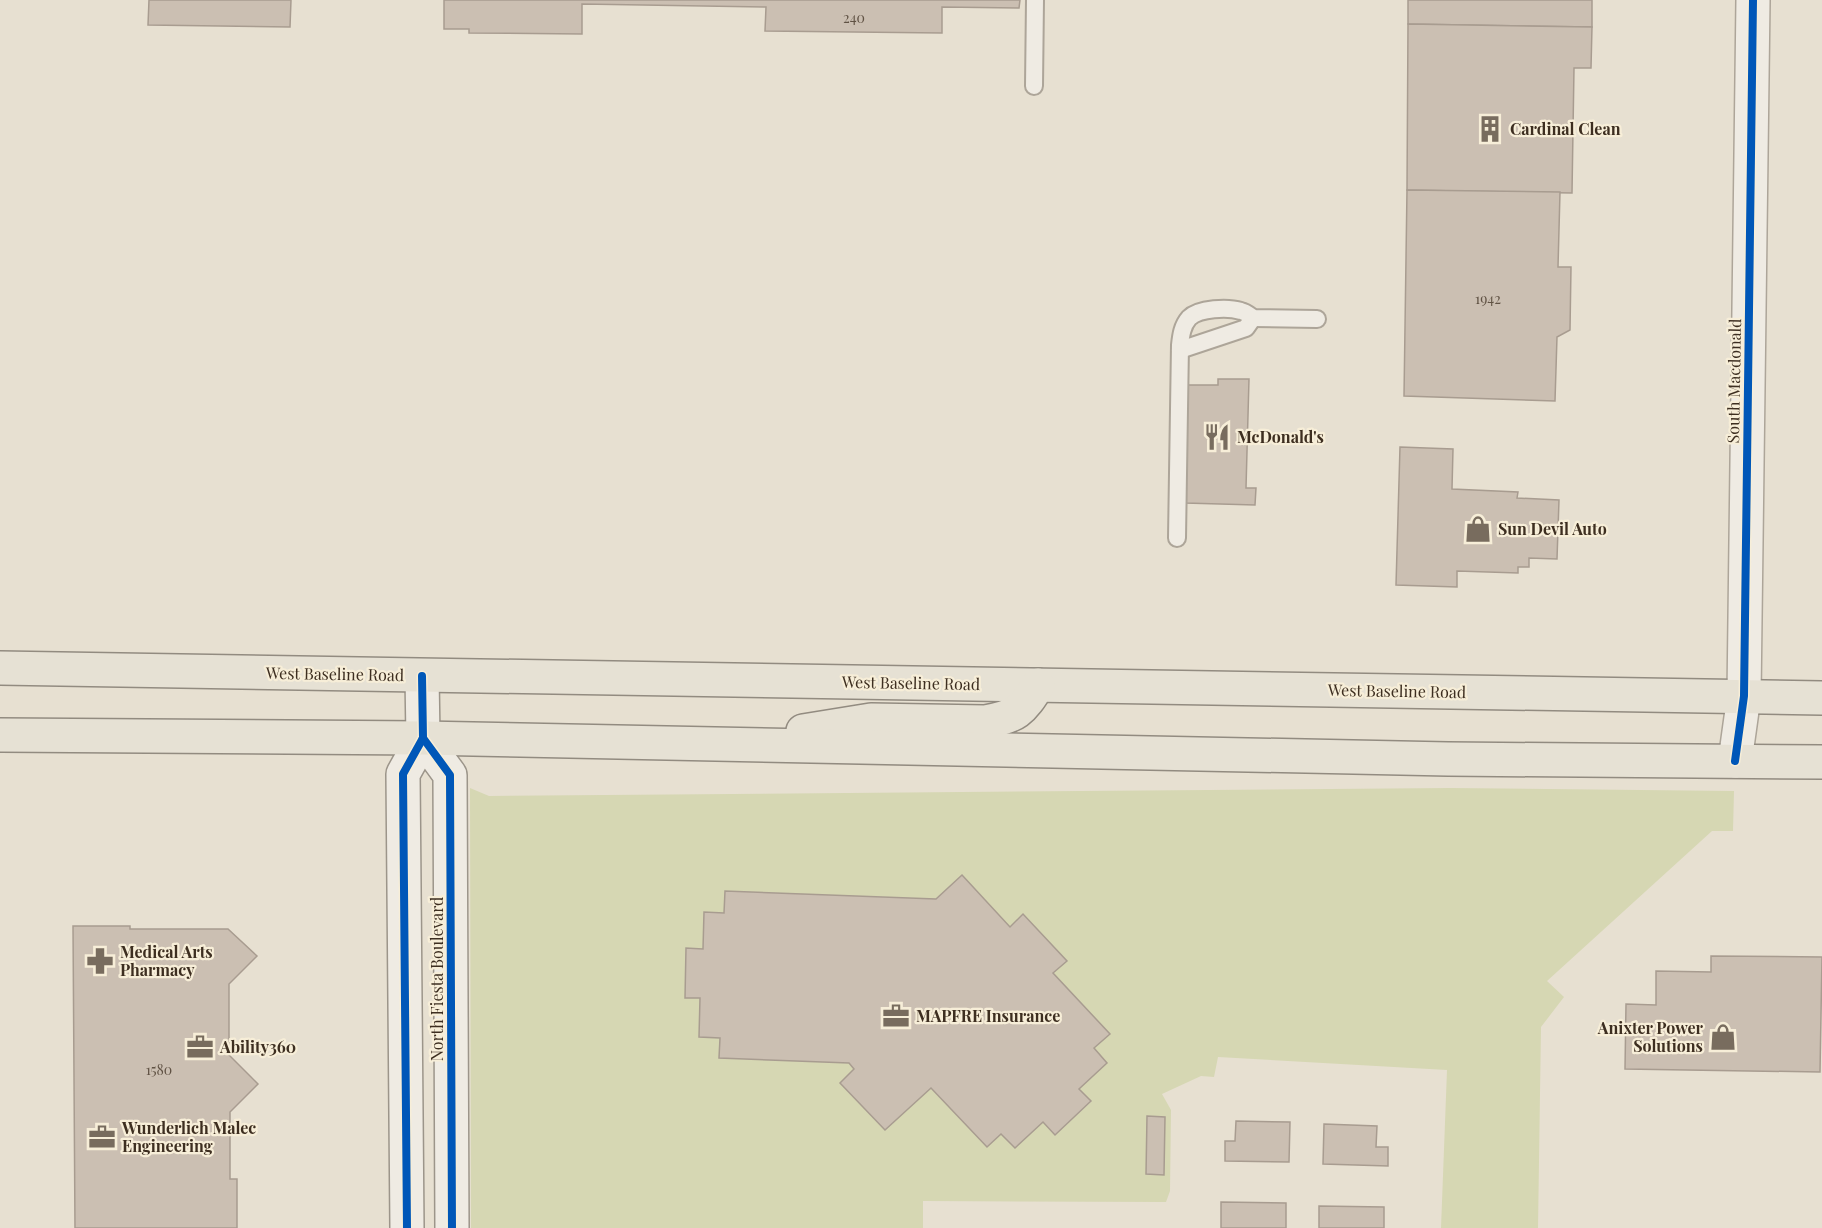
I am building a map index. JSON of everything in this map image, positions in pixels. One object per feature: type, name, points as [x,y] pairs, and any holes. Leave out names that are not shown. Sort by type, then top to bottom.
[{"type":"main road","name":"West Baseline Road","points":[[0,668],[1822,698]]},
{"type":"main road","points":[[719,744],[871,720],[985,723],[1015,714],[1022,709],[1038,685]]},
{"type":"main road","points":[[0,735],[423,738],[1436,759],[1822,762]]},
{"type":"street","name":"South Macdonald","points":[[1735,761],[1744,696],[1753,0]]},
{"type":"street","name":"North Fiesta Boulevard","points":[[407,1223],[403,774],[423,738],[422,676]]},
{"type":"street","name":"North Fiesta Boulevard","points":[[423,738],[450,775],[452,1216]]},
{"type":"street","points":[[407,1223],[452,1216]]},
{"type":"lane","points":[[1034,86],[1035,0]]},
{"type":"lane","points":[[1177,538],[1180,350],[1182,332],[1188,319],[1196,313],[1212,310],[1239,310],[1253,318],[1317,319]]},
{"type":"lane","points":[[1180,350],[1246,328],[1253,318]]},
{"type":"green space","points":[[470,788],[489,796],[1450,788],[1734,791],[1733,831],[1712,831],[1547,981],[1564,997],[1541,1027],[1538,1228],[1441,1228],[1447,1070],[1218,1057],[1214,1077],[1201,1076],[1162,1094],[1171,1110],[1170,1191],[1166,1202],[923,1201],[923,1228],[471,1228]],"holes":[[[725,891],[936,899],[1010,927],[1023,914],[1066,961],[1053,973],[1109,1034],[1094,1048],[1107,1063],[1079,1089],[1091,1102],[1055,1135],[1043,1122],[1015,1148],[1001,1134],[987,1147],[931,1088],[885,1130],[841,1083],[854,1069],[849,1063],[720,1058],[720,1038],[699,1037],[700,998],[685,997],[686,948],[703,949],[704,912],[724,913]]]},
{"type":"building","points":[[149,0],[291,0],[290,27],[148,25]]},
{"type":"building","points":[[444,0],[1020,0],[1019,8],[942,7],[942,33],[765,31],[766,7],[582,4],[582,34],[469,33],[469,29],[444,29]]},
{"type":"building","points":[[1408,0],[1592,0],[1592,27],[1408,24]]},
{"type":"building","name":"Cardinal Clean","points":[[1408,24],[1592,27],[1591,68],[1574,68],[1572,193],[1407,190]]},
{"type":"building","points":[[1407,190],[1560,192],[1558,267],[1571,267],[1570,330],[1557,337],[1555,401],[1404,396]]},
{"type":"building","name":"McDonald's","points":[[1218,379],[1249,379],[1246,488],[1256,488],[1255,505],[1185,503],[1188,385],[1218,385]]},
{"type":"building","name":"Sun Devil Auto","points":[[1400,447],[1453,449],[1452,489],[1518,492],[1517,498],[1559,500],[1557,559],[1529,558],[1529,567],[1518,567],[1518,573],[1457,571],[1457,587],[1396,585]]},
{"type":"building","name":"MAPFRE Insurance","points":[[962,875],[1010,927],[1023,914],[1067,961],[1053,973],[1110,1034],[1094,1048],[1107,1063],[1079,1089],[1091,1101],[1055,1135],[1043,1122],[1015,1148],[1001,1134],[987,1147],[931,1088],[885,1130],[840,1083],[854,1069],[849,1063],[719,1058],[720,1038],[699,1037],[700,998],[685,998],[686,948],[703,949],[704,912],[724,913],[725,891],[936,899]]},
{"type":"building","points":[[73,926],[130,926],[130,929],[228,929],[257,956],[229,984],[229,1055],[258,1084],[230,1112],[230,1179],[237,1179],[237,1228],[75,1228]]},
{"type":"building","name":"Anixter Power Solutions","points":[[1711,956],[1822,957],[1820,1072],[1625,1069],[1626,1004],[1656,1005],[1656,971],[1711,972]]},
{"type":"building","points":[[1147,1116],[1165,1117],[1164,1175],[1146,1174]]},
{"type":"building","points":[[1236,1121],[1290,1122],[1289,1162],[1225,1161],[1225,1141],[1235,1141]]},
{"type":"building","points":[[1324,1124],[1377,1126],[1376,1147],[1388,1147],[1388,1166],[1323,1164]]},
{"type":"building","points":[[1221,1202],[1286,1203],[1286,1228],[1221,1228]]},
{"type":"building","points":[[1319,1206],[1384,1207],[1384,1228],[1319,1228]]},
{"type":"cycle path","points":[[1735,761],[1744,696],[1753,0]]},
{"type":"cycle path","points":[[407,1228],[403,774],[423,738],[422,676]]},
{"type":"cycle path","points":[[423,738],[450,775],[452,1228]]},
{"type":"place","name":"Cardinal Clean","points":[[1490,129]]},
{"type":"place","name":"McDonald's","points":[[1217,437]]},
{"type":"place","name":"Sun Devil Auto","points":[[1478,529]]},
{"type":"place","name":"Medical Arts Pharmacy","points":[[100,961]]},
{"type":"place","name":"MAPFRE Insurance","points":[[896,1016]]},
{"type":"place","name":"Anixter Power Solutions","points":[[1723,1037]]},
{"type":"place","name":"Ability360","points":[[200,1047]]},
{"type":"place","name":"Wunderlich Malec Engineering","points":[[102,1137]]}]
